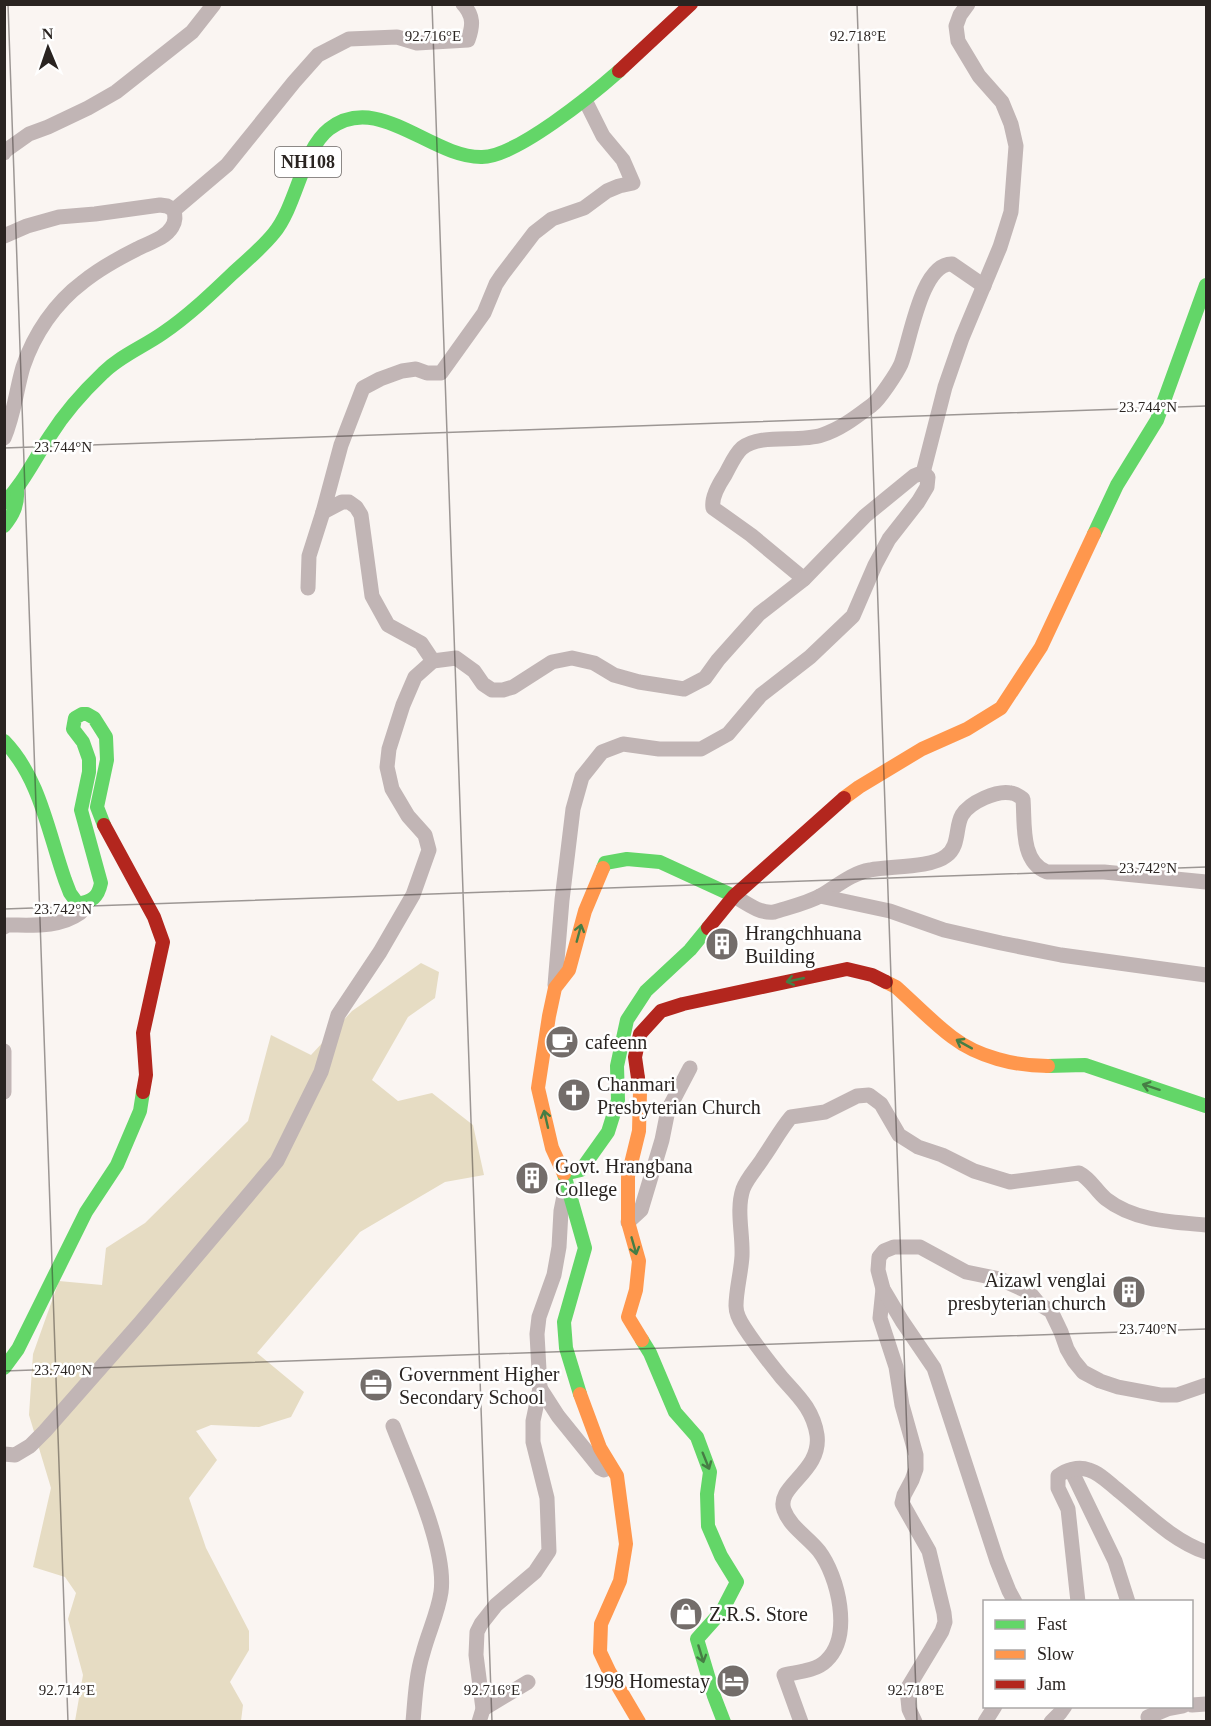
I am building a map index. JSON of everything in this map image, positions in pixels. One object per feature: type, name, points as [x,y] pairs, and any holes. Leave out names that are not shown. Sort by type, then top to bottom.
[{"type":"main road","name":"NH108","points":[[5,502],[17,491],[66,411],[84,392],[113,364],[153,341],[195,309],[262,247],[278,229],[316,146],[328,130],[350,117],[370,118],[394,123],[446,150],[467,156],[482,158],[500,153],[524,141],[585,100],[665,30],[691,4]]},
{"type":"main road","points":[[566,1179],[581,1170],[608,1132],[618,1100],[617,1066],[627,1020],[646,991],[690,950],[734,896],[858,787],[922,749],[966,729],[1001,708],[1041,647],[1117,485],[1157,420],[1206,285]]},
{"type":"main road","points":[[4,526],[15,510],[18,499],[17,491]]},
{"type":"main road","points":[[4,741],[16,751],[29,773],[57,861],[72,896],[78,904],[96,899],[101,883],[81,810],[89,771],[89,759],[83,742],[73,729],[75,718],[82,714],[94,718],[106,737],[107,760],[97,807],[103,824],[154,917],[163,942],[143,1033],[146,1075],[140,1111],[117,1165],[86,1212],[18,1349],[4,1368]]},
{"type":"main road","points":[[639,1722],[600,1652],[601,1624],[620,1581],[626,1544],[617,1476],[600,1448],[579,1392],[566,1348],[564,1322],[585,1248],[566,1179],[552,1148],[538,1088],[555,988],[570,970],[585,911],[605,863],[627,859],[660,862],[734,896]]},
{"type":"main road","points":[[724,1722],[697,1639],[722,1611],[737,1582],[721,1556],[708,1526],[707,1494],[710,1472],[697,1437],[675,1412],[650,1353],[628,1317],[636,1290],[639,1261],[628,1222],[628,1176],[639,1131],[640,1092],[635,1057],[640,1034],[661,1011],[683,1004],[722,998],[848,969],[872,975],[896,987],[953,1038],[983,1054],[1005,1062],[1038,1066],[1085,1065],[1206,1106]]},
{"type":"street","points":[[5,151],[29,134],[88,108],[116,92],[192,32],[214,4]]},
{"type":"street","points":[[174,210],[227,165],[318,55],[349,39],[397,37],[417,44],[468,40],[473,28],[470,12],[463,4]]},
{"type":"street","points":[[923,473],[945,387],[962,338],[1000,247],[1011,212],[1016,146],[1011,124],[1002,102],[979,76],[958,41],[956,26],[968,4]]},
{"type":"street","points":[[309,588],[309,556],[341,445],[363,388],[402,371],[416,369],[426,374],[441,373],[484,313],[496,284],[534,233],[552,219],[584,208],[619,186],[633,183],[623,160],[603,136],[585,100]]},
{"type":"street","points":[[4,236],[27,226],[59,217],[160,205],[174,210]]},
{"type":"street","points":[[4,438],[12,420],[24,366],[51,313],[83,282],[138,248],[165,235],[172,228],[175,218],[174,210]]},
{"type":"street","points":[[804,579],[713,508],[712,503],[718,487],[728,469],[741,449],[752,442],[819,436],[839,429],[876,402],[900,365],[920,298],[939,267],[952,264],[984,286]]},
{"type":"street","points":[[4,1454],[15,1455],[30,1446],[45,1431],[277,1161],[321,1072],[339,1015],[380,952],[413,895],[429,850],[425,835],[408,816],[392,789],[387,767],[389,748],[415,677],[433,661],[456,658],[474,671],[483,684],[492,690],[503,690],[513,687],[552,662],[572,658],[594,663],[614,675],[639,682],[684,689],[705,678],[759,614],[804,579],[865,516],[914,476],[923,473]]},
{"type":"street","points":[[555,988],[562,900],[573,809],[582,777],[602,752],[622,744],[659,749],[701,749],[728,734],[761,695],[810,657],[853,616],[889,539],[927,487],[928,477],[923,473]]},
{"type":"street","points":[[323,512],[342,502],[350,502],[358,510],[361,515],[372,596],[388,625],[421,643],[433,661]]},
{"type":"street","points":[[734,896],[767,913],[820,896],[849,878],[868,870],[923,864],[943,858],[953,848],[961,816],[967,809],[974,803],[1006,792],[1014,793],[1023,799],[1029,855],[1040,869],[1047,872],[1104,872],[1206,882]]},
{"type":"street","points":[[820,896],[890,911],[944,930],[990,941],[1061,955],[1206,975]]},
{"type":"street","points":[[4,927],[64,922],[80,913],[78,904]]},
{"type":"street","points":[[4,1051],[4,1092]]},
{"type":"street","points":[[628,1222],[641,1209],[662,1140],[668,1110],[690,1068]]},
{"type":"street","points":[[801,1722],[784,1675],[815,1668],[826,1662],[837,1645],[841,1624],[837,1589],[832,1576],[819,1551],[790,1520],[783,1505],[783,1498],[787,1491],[811,1465],[815,1457],[817,1438],[808,1407],[780,1375],[744,1327],[735,1308],[742,1256],[741,1199],[744,1186],[786,1123],[791,1117],[825,1112],[857,1096],[869,1095],[881,1104],[899,1135],[918,1147],[942,1155],[974,1171],[1010,1182],[1079,1173],[1086,1176],[1106,1199],[1140,1216],[1206,1225]]},
{"type":"street","points":[[481,1715],[476,1655],[477,1632],[496,1605],[535,1572],[549,1551],[547,1497],[533,1442],[532,1421],[540,1388],[537,1334],[539,1317],[554,1275],[566,1179]]},
{"type":"street","points":[[1014,1600],[997,1561],[934,1368],[883,1289],[878,1270],[879,1257],[884,1251],[894,1247],[920,1247],[966,1272],[999,1279],[1029,1292],[1040,1304],[1051,1311],[1074,1361],[1083,1371],[1100,1381],[1118,1387],[1161,1395],[1177,1395],[1206,1385]]},
{"type":"street","points":[[883,1289],[880,1318],[896,1367],[902,1405],[916,1455],[916,1469],[902,1503],[929,1551],[945,1622],[937,1640],[907,1689],[909,1709],[915,1722]]},
{"type":"street","points":[[540,1388],[558,1416],[600,1468],[612,1469]]},
{"type":"street","points":[[393,1426],[429,1522],[441,1572],[441,1592],[422,1654],[413,1722]]},
{"type":"street","points":[[1071,1470],[1115,1561],[1127,1600]]},
{"type":"street","points":[[1078,1600],[1068,1509],[1058,1488],[1058,1476],[1065,1471],[1089,1470],[1096,1474],[1168,1531],[1206,1552]]},
{"type":"street","points":[[481,1715],[528,1682]]},
{"type":"street","points":[[985,1722],[994,1708]]},
{"type":"street","points":[[1051,1722],[1064,1708]]},
{"type":"street","points":[[1148,1715],[1175,1708]]},
{"type":"shaded area","points":[[421,963],[439,972],[435,998],[408,1017],[372,1080],[398,1101],[432,1093],[473,1125],[484,1175],[445,1182],[360,1232],[257,1353],[304,1392],[291,1417],[259,1427],[211,1425],[196,1431],[217,1460],[189,1498],[206,1548],[249,1631],[249,1650],[230,1682],[243,1705],[241,1721],[75,1721],[83,1675],[68,1619],[76,1593],[65,1577],[33,1567],[51,1488],[29,1415],[33,1354],[59,1281],[102,1285],[106,1248],[145,1223],[248,1121],[271,1035],[311,1055],[352,1011]]},
{"type":"traffic: fast","points":[[4,503],[23,479],[62,419],[96,380],[117,362],[181,320],[269,239],[282,221],[312,150],[329,129],[348,119],[366,117],[385,121],[463,155],[482,157],[497,154],[533,136],[619,71]]},
{"type":"traffic: fast","points":[[1094,534],[1117,485],[1157,420],[1206,285]]},
{"type":"traffic: fast","points":[[4,526],[14,510],[17,491]]},
{"type":"traffic: fast","points":[[4,741],[16,756],[35,789],[65,880],[78,904],[94,898],[101,883],[81,810],[89,772],[89,759],[83,742],[73,729],[75,718],[82,714],[94,718],[106,737],[107,760],[97,807],[104,825]]},
{"type":"traffic: fast","points":[[603,868],[605,863],[627,859],[660,862],[734,896]]},
{"type":"traffic: fast","points":[[580,1394],[566,1348],[564,1322],[585,1248],[564,1174],[581,1170],[608,1132],[618,1100],[617,1066],[627,1020],[646,991],[690,950],[708,928]]},
{"type":"traffic: fast","points":[[1048,1066],[1085,1065],[1206,1106]]},
{"type":"traffic: fast","points":[[4,1368],[18,1349],[86,1212],[117,1165],[140,1111],[143,1092]]},
{"type":"traffic: fast","points":[[642,1340],[650,1353],[675,1412],[697,1437],[710,1472],[707,1494],[708,1526],[721,1556],[737,1582],[722,1611],[697,1639],[724,1722]]},
{"type":"traffic: slow","points":[[844,798],[922,749],[967,729],[1001,708],[1041,647],[1094,534]]},
{"type":"traffic: slow","points":[[564,1174],[552,1148],[538,1088],[555,988],[569,970],[585,911],[603,868]]},
{"type":"traffic: slow","points":[[886,982],[896,987],[952,1037],[973,1050],[1010,1062],[1048,1066]]},
{"type":"traffic: slow","points":[[638,1078],[639,1131],[628,1176],[628,1222],[639,1261],[636,1290],[628,1317],[642,1340]]},
{"type":"traffic: slow","points":[[580,1394],[600,1448],[617,1476],[626,1544],[620,1581],[601,1624],[600,1652],[639,1722]]},
{"type":"traffic: jam","points":[[619,71],[691,4]]},
{"type":"traffic: jam","points":[[708,928],[734,896],[844,798]]},
{"type":"traffic: jam","points":[[104,825],[154,917],[163,942],[143,1033],[146,1075],[143,1092]]},
{"type":"traffic: jam","points":[[638,1078],[635,1057],[640,1034],[661,1011],[683,1004],[847,969],[872,975],[886,982]]},
{"type":"place","name":"Hrangchhuana Building","points":[[722,944]]},
{"type":"place","name":"cafeenn","points":[[562,1042]]},
{"type":"place","name":"Chanmari Presbyterian Church","points":[[574,1095]]},
{"type":"place","name":"Govt. Hrangbana College","points":[[532,1178]]},
{"type":"place","name":"Aizawl venglai presbyterian church","points":[[1129,1292]]},
{"type":"place","name":"Government Higher Secondary School","points":[[376,1385]]},
{"type":"place","name":"Z.R.S. Store","points":[[686,1614]]},
{"type":"place","name":"1998 Homestay","points":[[733,1681]]}]
